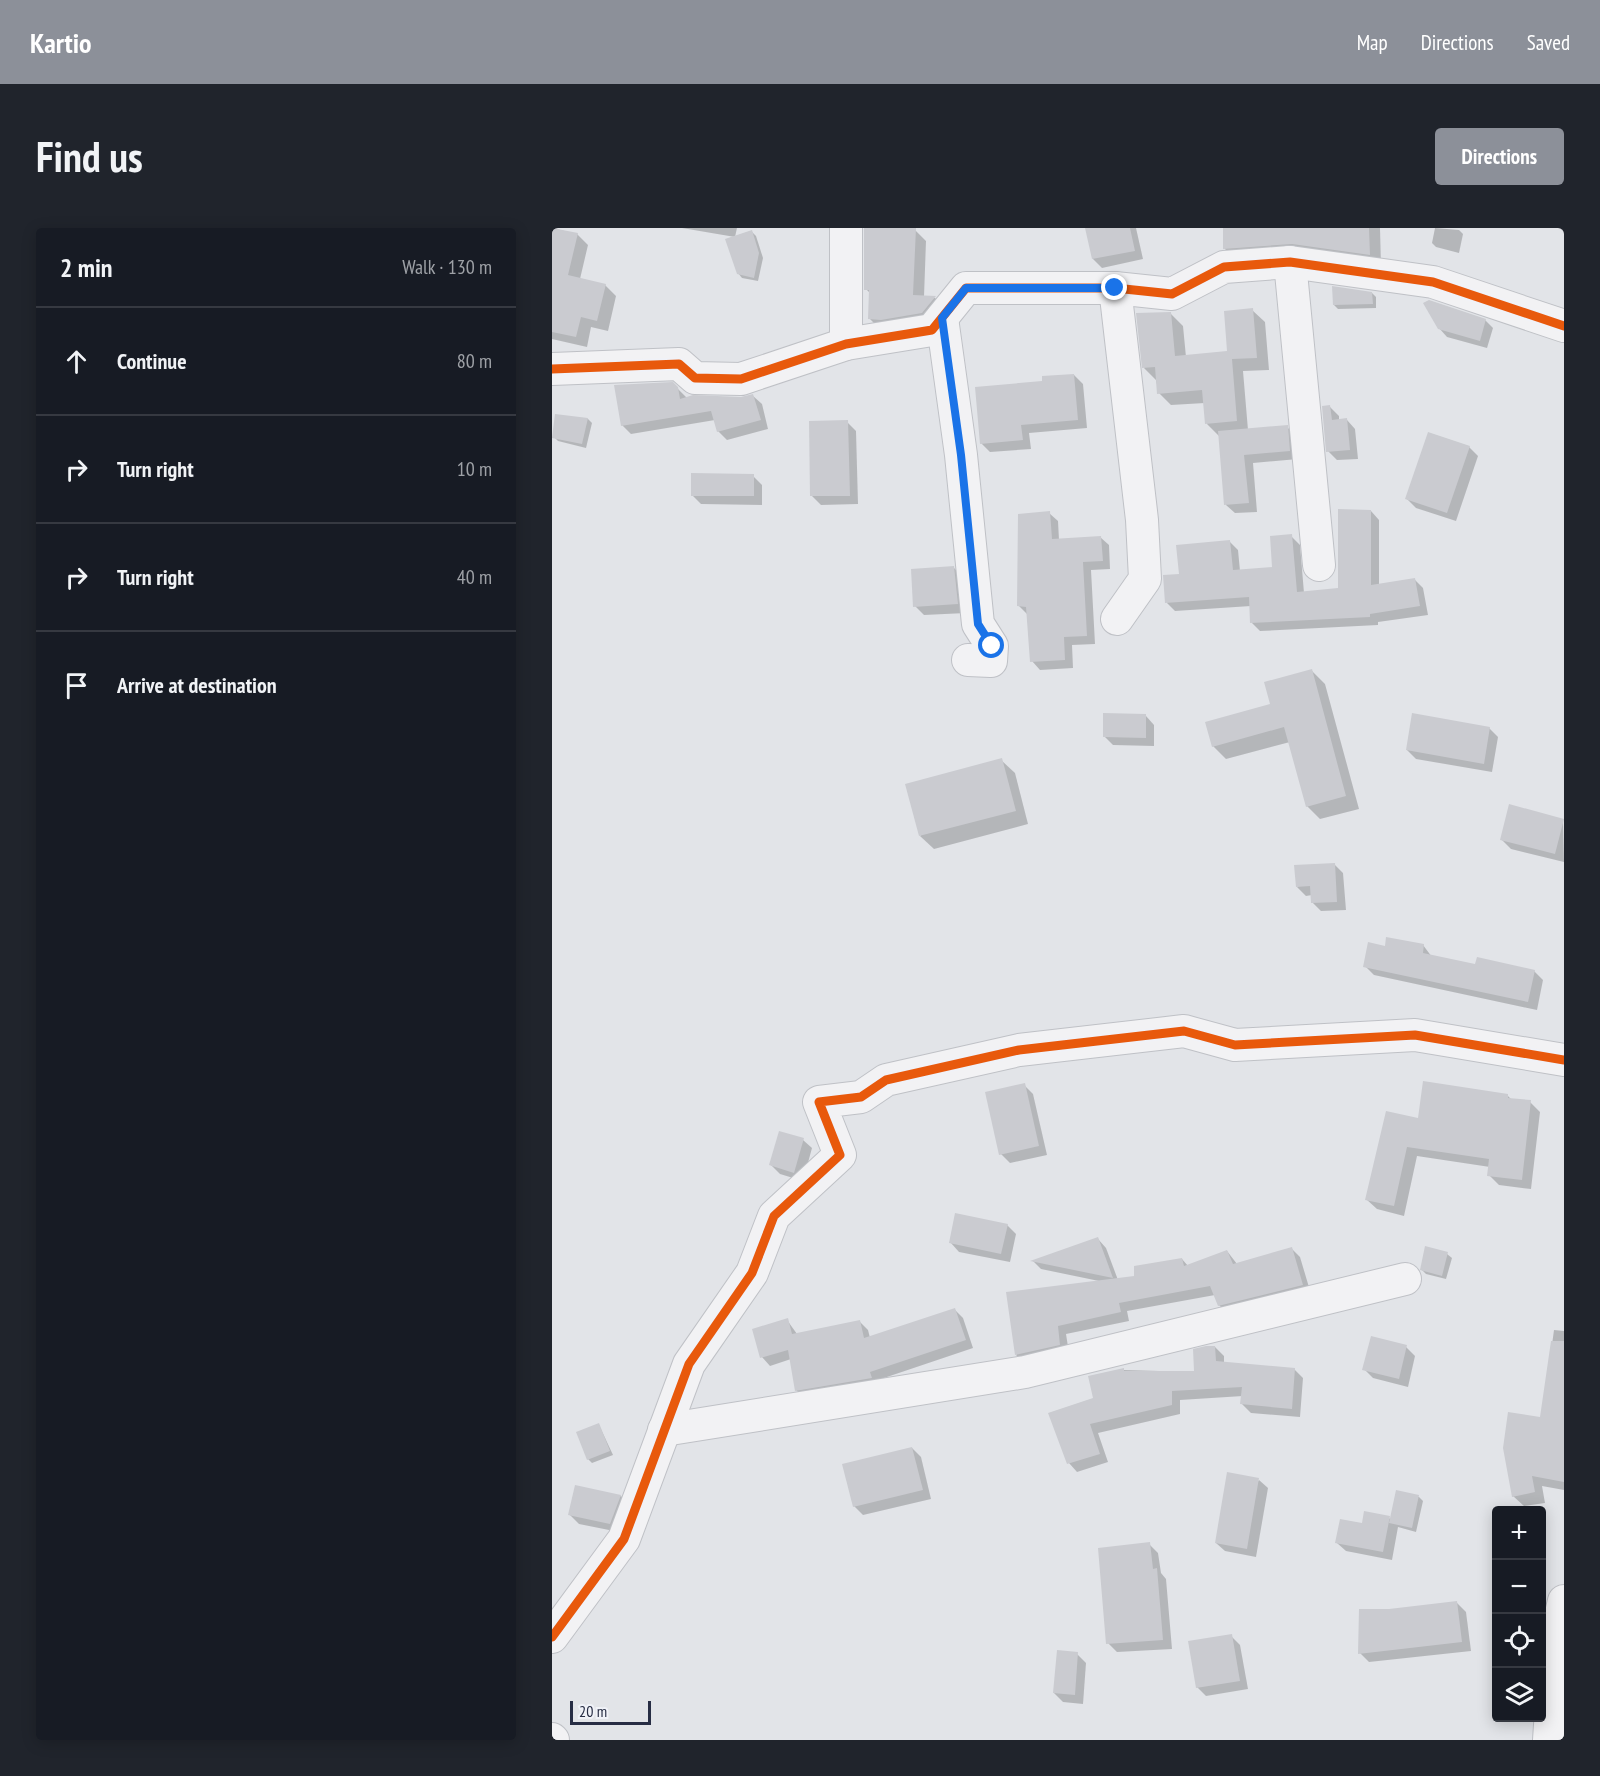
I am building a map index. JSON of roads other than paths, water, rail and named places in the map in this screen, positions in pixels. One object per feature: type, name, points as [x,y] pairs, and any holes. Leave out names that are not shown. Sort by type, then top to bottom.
[{"type":"street","points":[[846,228],[846,344]]},
{"type":"street","points":[[552,369],[679,364],[695,378],[741,379],[846,344],[932,330],[966,288],[1115,288],[1172,294],[1224,267],[1290,262],[1433,282],[1564,326]]},
{"type":"street","points":[[1290,262],[1319,566]]},
{"type":"street","points":[[1115,288],[1142,520],[1145,579],[1117,620]]},
{"type":"street","points":[[942,318],[961,455],[978,624],[992,646],[991,661],[968,660]]},
{"type":"street","points":[[552,1637],[624,1539],[689,1364],[752,1274],[774,1216],[840,1155],[819,1102],[861,1097],[885,1080],[1019,1050],[1184,1031],[1235,1045],[1414,1035],[1564,1060]]},
{"type":"street","points":[[664,1430],[1025,1372],[1405,1279]]},
{"type":"street","points":[[1549,1740],[1556,1634],[1564,1601]]}]
